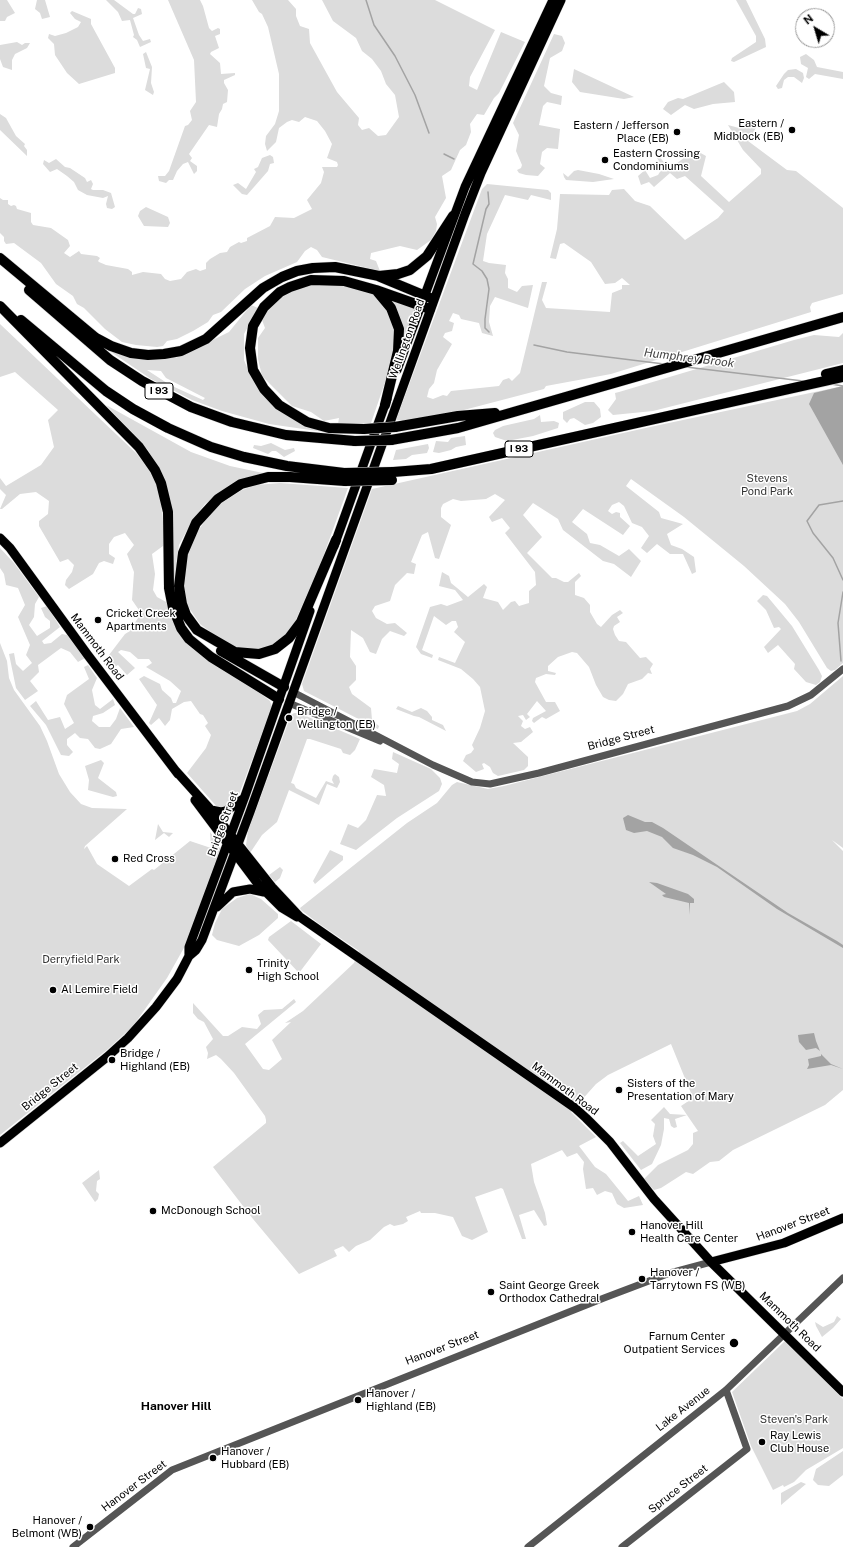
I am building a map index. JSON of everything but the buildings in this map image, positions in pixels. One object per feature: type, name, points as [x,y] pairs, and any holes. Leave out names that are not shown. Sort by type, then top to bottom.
[{"type":"highway","points":[[0,258],[96,338],[121,350],[148,355],[181,351],[206,340],[223,326],[262,288],[297,271],[313,268],[335,268],[379,276],[398,274],[410,270],[419,264],[431,252],[453,216]]},
{"type":"highway","name":"I 93","points":[[0,264],[92,346],[128,372],[171,397],[215,416],[254,428],[303,438],[355,441],[391,440],[458,428],[840,317]]},
{"type":"highway","points":[[379,276],[427,302]]},
{"type":"highway","points":[[427,302],[376,290],[363,285],[333,280],[311,280],[290,286],[280,292],[264,307],[253,326],[250,342],[251,360],[258,380],[279,405],[297,417],[318,425],[340,429],[395,427],[458,416],[519,411]]},
{"type":"highway","points":[[376,290],[391,308],[399,328],[398,350],[385,405]]},
{"type":"highway","name":"I 93","points":[[0,302],[106,391],[132,409],[168,428],[211,447],[244,457],[345,477],[392,476],[431,469],[783,389],[843,377]]},
{"type":"highway","points":[[0,306],[139,447],[155,470],[161,483],[168,512],[170,588],[173,608],[181,628],[190,639],[211,657],[279,698]]},
{"type":"highway","points":[[783,389],[800,381],[843,370]]},
{"type":"highway","points":[[288,690],[234,660],[212,645],[197,630],[189,620],[182,604],[179,586],[180,564],[190,533],[210,506],[231,489],[246,482],[268,477],[345,477]]},
{"type":"highway","points":[[197,630],[235,652],[260,654],[279,646],[294,632],[300,622],[336,540]]},
{"type":"main road","name":"Wellington Road","points":[[288,690],[427,302],[453,216],[490,132],[553,0]]},
{"type":"main road","name":"Wellington Road","points":[[288,690],[336,540],[385,405],[479,179],[561,0]]},
{"type":"main road","name":"Mammoth Road","points":[[0,538],[10,548],[82,648],[175,770],[227,845],[265,892],[289,912],[300,917],[575,1108],[610,1142],[654,1199],[711,1262],[785,1333],[843,1392]]},
{"type":"main road","name":"Bridge Street","points":[[189,956],[189,947],[231,835],[279,698],[288,690]]},
{"type":"main road","name":"Bridge Street","points":[[0,1142],[107,1057],[128,1038],[156,1007],[177,979],[189,956],[196,950],[202,940],[214,911],[289,703],[288,690]]},
{"type":"main road","name":"Bridge Street","points":[[279,698],[289,703]]},
{"type":"main road","name":"Mammoth Road","points":[[175,770],[231,835],[272,887],[300,917]]},
{"type":"main road","points":[[210,810],[218,812],[226,811],[234,807],[245,796]]},
{"type":"main road","points":[[227,845],[238,844]]},
{"type":"main road","points":[[214,911],[224,899],[233,892],[254,889],[265,892]]},
{"type":"main road","name":"Hanover Street","points":[[711,1262],[784,1243],[843,1218]]},
{"type":"street","name":"Bridge Street","points":[[289,703],[400,749],[472,782],[484,784],[501,782],[788,706],[812,695],[843,669]]},
{"type":"street","name":"Bridge Street","points":[[288,690],[364,728],[400,749]]},
{"type":"street","name":"Hanover Street","points":[[73,1547],[172,1470],[596,1300],[670,1273],[711,1262]]},
{"type":"street","name":"Lake Avenue","points":[[528,1547],[726,1390],[843,1278]]},
{"type":"street","name":"Spruce Street","points":[[622,1547],[747,1449],[726,1390]]},
{"type":"green space","points":[[0,0],[7,0],[15,13],[7,17],[5,21],[0,21]]},
{"type":"green space","points":[[37,0],[45,0],[50,17],[42,19],[40,13],[35,9]]},
{"type":"green space","points":[[106,0],[114,0],[133,14],[135,14],[138,8],[141,9],[142,14],[133,18],[139,35],[143,41],[150,39],[151,42],[140,47],[137,40],[133,37],[134,35],[130,20],[122,21],[118,12]]},
{"type":"green space","points":[[168,0],[200,0],[209,28],[212,31],[218,28],[220,29],[220,34],[215,36],[219,48],[210,54],[220,63],[221,74],[235,73],[235,75],[224,80],[228,90],[227,102],[223,104],[219,114],[217,127],[209,125],[189,154],[192,158],[190,161],[197,166],[197,171],[194,174],[188,162],[183,164],[177,171],[173,180],[169,180],[166,183],[159,181],[158,176],[165,176],[169,171],[185,126],[192,120],[190,111],[196,102],[194,60]]},
{"type":"green space","points":[[252,0],[288,0],[296,9],[296,16],[300,26],[309,29],[310,43],[337,92],[359,118],[358,125],[362,130],[369,128],[378,136],[386,135],[399,117],[395,95],[386,84],[381,71],[372,59],[362,51],[356,38],[333,21],[322,0],[435,0],[495,30],[470,77],[469,86],[477,90],[501,32],[525,42],[499,93],[494,98],[484,115],[477,114],[470,124],[471,132],[466,145],[460,150],[451,170],[442,176],[446,198],[435,217],[437,224],[436,231],[431,240],[417,250],[400,246],[371,253],[370,259],[376,261],[380,271],[322,257],[317,250],[311,247],[305,251],[297,262],[265,276],[245,289],[221,312],[213,315],[208,322],[193,331],[177,339],[167,341],[163,346],[157,347],[122,342],[105,329],[84,308],[77,304],[73,296],[56,284],[41,263],[14,243],[6,244],[4,237],[0,233],[0,198],[3,200],[8,200],[8,204],[11,206],[16,206],[17,209],[31,213],[31,222],[33,225],[51,228],[68,240],[70,246],[64,253],[70,257],[79,251],[81,254],[97,256],[100,258],[98,261],[99,262],[106,265],[128,269],[132,272],[132,275],[143,272],[161,274],[165,279],[170,281],[181,279],[187,272],[196,269],[200,271],[206,269],[206,263],[210,259],[220,253],[227,252],[230,247],[239,242],[241,243],[247,241],[247,238],[270,226],[275,217],[294,218],[312,209],[307,200],[321,183],[324,172],[322,167],[337,167],[338,165],[337,162],[327,158],[332,144],[325,131],[317,121],[305,117],[299,122],[292,120],[287,122],[279,128],[276,142],[267,151],[265,144],[266,136],[275,124],[279,111],[279,74],[268,27],[262,14],[259,12]]},
{"type":"green space","points":[[736,0],[746,0],[765,39],[766,47],[734,62],[731,61],[732,58],[756,42],[756,36]]},
{"type":"green space","points":[[72,11],[91,19],[91,24],[115,68],[115,73],[79,84],[67,73],[55,55],[54,44],[48,38],[49,34],[55,36],[66,33],[78,27],[81,22],[75,19],[70,13]]},
{"type":"green space","points":[[554,34],[562,36],[565,43],[562,51],[550,58],[544,86],[551,93],[562,96],[561,105],[547,102],[543,106],[539,125],[560,129],[558,149],[547,148],[542,152],[540,164],[545,168],[538,176],[526,175],[519,173],[517,170],[521,168],[522,165],[516,151],[519,135],[513,123]]},
{"type":"green space","points":[[17,42],[22,45],[25,43],[30,43],[27,48],[15,54],[12,60],[12,70],[3,67],[0,59],[0,45]]},
{"type":"green space","points":[[146,52],[152,67],[151,83],[154,92],[153,95],[145,90],[150,69],[146,68],[143,54]]},
{"type":"green space","points":[[806,54],[814,60],[817,67],[843,72],[843,79],[815,74],[809,79],[806,77],[808,68],[801,64],[800,57]]},
{"type":"green space","points":[[574,69],[634,97],[624,99],[580,92],[572,82]]},
{"type":"green space","points":[[796,69],[803,73],[804,78],[802,83],[794,77],[788,77],[784,80],[782,88],[778,89],[776,86],[784,74],[788,70]]},
{"type":"green space","points":[[724,82],[734,92],[735,102],[713,104],[694,109],[685,105],[671,115],[663,109],[668,102],[678,98],[683,99]]},
{"type":"green space","points":[[0,114],[6,118],[16,136],[25,144],[24,146],[27,150],[27,156],[0,130]]},
{"type":"green space","points":[[747,123],[759,123],[748,141],[787,170],[796,171],[843,208],[843,294],[812,303],[810,307],[811,312],[611,374],[546,386],[544,389],[460,411],[412,420],[396,420],[482,189],[487,184],[548,190],[551,193],[551,200],[531,195],[528,200],[505,195],[487,234],[483,261],[506,265],[505,273],[508,279],[508,288],[517,292],[522,286],[533,285],[528,308],[495,297],[490,306],[489,322],[493,336],[482,333],[479,323],[461,319],[459,315],[453,313],[449,321],[454,323],[452,331],[445,333],[443,337],[452,344],[437,370],[434,383],[429,389],[427,397],[433,399],[443,395],[447,396],[451,391],[499,386],[503,380],[509,378],[512,381],[520,373],[542,282],[547,282],[542,300],[546,308],[610,312],[612,293],[622,289],[622,285],[630,285],[622,278],[615,283],[605,284],[591,262],[564,243],[560,244],[556,259],[550,258],[557,229],[560,194],[609,195],[612,190],[624,189],[635,201],[650,206],[685,240],[718,218],[724,211],[685,176],[677,179],[670,173],[654,187],[649,182],[641,185],[638,176],[645,170],[650,178],[658,175],[663,167],[657,158],[659,156],[669,169],[692,152],[697,151],[706,156],[701,176],[729,202],[761,174],[761,169],[743,150],[728,125],[739,128]]},
{"type":"green space","points":[[270,155],[273,157],[274,163],[270,164],[268,171],[247,195],[242,194],[233,185],[238,183],[246,189],[256,172],[254,169],[258,167],[262,158]]},
{"type":"green space","points":[[56,159],[65,167],[70,168],[85,178],[87,182],[91,180],[93,184],[91,189],[103,190],[111,193],[115,207],[112,209],[107,208],[106,204],[108,196],[103,198],[87,195],[78,190],[74,182],[67,176],[57,169],[50,172],[43,164],[44,160],[49,163]]},
{"type":"green space","points":[[578,170],[599,174],[614,179],[593,182],[566,180],[564,177],[563,173],[568,177],[574,171]]},
{"type":"green space","points":[[146,207],[168,217],[170,223],[168,227],[144,226],[138,216],[140,211]]},
{"type":"green space","points":[[331,282],[369,291],[377,296],[388,308],[397,336],[391,365],[371,423],[338,424],[339,418],[324,421],[311,412],[292,406],[262,376],[258,359],[258,338],[265,328],[262,320],[275,299],[301,286]]},
{"type":"green space","points":[[392,300],[415,308],[403,341],[403,328],[400,317],[391,302]]},
{"type":"green space","points":[[251,305],[258,308],[244,334],[244,360],[251,377],[257,384],[324,432],[269,424],[222,411],[192,400],[151,379],[105,348],[174,356],[176,358],[229,332]],"holes":[[[147,370],[161,371],[166,378],[205,398],[203,400],[170,385]]]},
{"type":"green space","points":[[0,324],[136,453],[147,467],[154,479],[160,496],[163,522],[163,546],[152,554],[155,574],[153,590],[157,597],[168,603],[178,629],[270,701],[272,707],[238,797],[229,806],[218,808],[187,773],[206,748],[211,735],[205,726],[208,723],[191,701],[184,702],[172,709],[170,720],[165,726],[159,718],[151,725],[149,723],[157,705],[139,679],[144,676],[160,684],[162,690],[171,698],[173,703],[176,703],[181,691],[170,681],[146,667],[152,663],[149,659],[138,659],[130,652],[121,650],[118,652],[135,668],[127,675],[118,665],[109,670],[104,664],[125,634],[130,631],[141,613],[132,600],[134,572],[127,554],[134,545],[125,533],[114,537],[109,544],[109,554],[115,558],[113,564],[104,561],[99,563],[93,574],[69,589],[65,585],[66,580],[72,572],[74,565],[68,559],[60,562],[39,526],[39,521],[48,514],[49,501],[36,492],[20,494],[0,509],[6,495],[0,489],[0,478],[6,486],[41,465],[54,447],[48,420],[58,410],[15,372],[0,377]]},
{"type":"green space","points":[[843,333],[843,363],[653,411],[613,415],[608,410],[616,399],[615,393],[794,340],[814,335],[839,337]]},
{"type":"green space","name":"Stevens Pond Park","points":[[843,386],[843,663],[835,670],[831,671],[827,668],[799,622],[785,604],[744,566],[684,517],[631,479],[626,486],[659,512],[661,518],[683,524],[667,534],[671,545],[682,549],[694,557],[696,572],[692,574],[683,554],[670,554],[657,544],[647,553],[641,548],[649,536],[642,527],[632,523],[624,506],[619,502],[612,505],[608,511],[612,514],[616,512],[620,513],[620,517],[630,526],[623,535],[583,509],[572,522],[587,534],[590,543],[600,545],[619,556],[629,549],[641,561],[631,577],[614,564],[603,561],[563,530],[558,519],[533,503],[523,515],[542,537],[527,553],[552,578],[568,582],[579,573],[581,576],[575,582],[575,595],[584,598],[590,605],[590,612],[597,624],[601,627],[612,615],[620,610],[623,613],[617,617],[620,622],[614,626],[613,629],[615,635],[619,641],[626,642],[640,658],[646,657],[653,664],[650,669],[652,674],[648,673],[642,679],[628,684],[623,694],[616,701],[603,697],[596,685],[589,667],[577,653],[572,652],[558,657],[548,666],[548,671],[556,673],[555,675],[546,674],[536,678],[535,682],[546,702],[555,702],[560,711],[546,719],[542,717],[534,723],[532,721],[533,718],[546,711],[537,701],[527,714],[530,717],[526,720],[523,715],[518,716],[523,721],[521,726],[525,729],[530,727],[533,732],[521,742],[513,743],[528,757],[528,766],[524,770],[498,776],[493,773],[490,767],[484,763],[482,764],[484,769],[476,772],[463,761],[466,755],[471,753],[474,749],[472,745],[480,728],[485,711],[480,687],[473,679],[461,669],[438,660],[439,657],[455,663],[465,642],[454,632],[458,627],[456,621],[452,621],[446,625],[434,616],[422,650],[433,655],[432,658],[421,654],[416,647],[430,607],[441,604],[447,606],[463,600],[455,590],[439,586],[442,572],[449,576],[451,583],[468,597],[484,584],[487,587],[483,598],[498,602],[503,610],[511,602],[515,601],[519,606],[529,603],[529,591],[536,585],[535,572],[505,533],[510,528],[502,518],[492,522],[489,517],[505,500],[495,494],[486,499],[461,501],[453,499],[443,504],[441,508],[441,517],[451,525],[439,559],[435,558],[428,532],[422,535],[411,562],[416,564],[414,574],[407,573],[395,585],[390,601],[375,606],[372,611],[376,618],[387,624],[395,623],[407,633],[404,636],[390,631],[382,639],[376,654],[370,652],[363,638],[351,630],[350,657],[356,666],[356,680],[349,687],[352,694],[371,708],[372,720],[379,726],[378,729],[304,691],[302,684],[372,489]]},
{"type":"green space","points":[[585,402],[594,402],[600,409],[601,417],[593,423],[585,425],[574,418],[570,419],[567,423],[563,419],[563,412]]},
{"type":"green space","points":[[106,405],[191,452],[230,466],[263,473],[214,497],[205,504],[192,521],[179,545],[176,563],[175,592],[180,611],[189,632],[179,619],[173,599],[171,517],[167,487],[148,450]]},
{"type":"green space","points":[[540,415],[541,422],[554,421],[559,423],[558,428],[533,436],[507,441],[495,437],[493,433],[495,430],[503,426],[534,419]]},
{"type":"green space","points":[[465,436],[466,445],[439,453],[433,452],[436,441],[448,442],[451,438]]},
{"type":"green space","points":[[271,443],[285,450],[294,448],[295,451],[284,457],[276,451],[272,451],[268,454],[253,448],[254,445],[261,446]]},
{"type":"green space","points":[[428,444],[429,448],[427,453],[412,455],[406,459],[393,460],[396,450]]},
{"type":"green space","points":[[280,483],[348,488],[319,568],[294,624],[284,638],[273,646],[263,650],[247,651],[228,645],[200,624],[187,605],[183,587],[185,558],[195,535],[215,507],[242,490],[256,485]]},
{"type":"green space","points":[[0,548],[14,563],[39,597],[35,604],[34,617],[29,625],[37,636],[50,628],[50,621],[45,617],[41,608],[47,606],[60,627],[42,641],[44,644],[51,643],[62,634],[67,635],[85,658],[78,662],[70,652],[61,648],[38,665],[39,672],[30,681],[38,691],[25,700],[16,688],[9,654],[14,653],[16,664],[23,671],[32,663],[26,655],[30,645],[18,617],[25,605],[18,588],[6,585],[4,574],[0,568]]},
{"type":"green space","points":[[763,595],[767,596],[792,626],[819,670],[822,676],[820,682],[816,685],[806,682],[794,669],[795,664],[778,645],[768,653],[764,647],[781,629],[779,627],[774,628],[766,610],[757,601]]},
{"type":"green space","name":"Derryfield Park","points":[[0,643],[7,661],[9,678],[14,690],[40,726],[59,774],[70,792],[81,804],[92,808],[127,809],[85,846],[84,849],[87,846],[97,864],[129,886],[152,869],[154,870],[190,841],[211,848],[210,832],[220,845],[219,848],[221,847],[185,946],[167,978],[133,1026],[108,1049],[0,1135]]},
{"type":"green space","points":[[88,665],[97,678],[92,690],[95,705],[100,709],[113,699],[115,705],[103,713],[93,716],[92,721],[99,727],[110,727],[116,719],[120,708],[134,727],[121,729],[111,744],[100,749],[95,748],[88,739],[80,738],[75,733],[67,739],[67,745],[73,752],[69,756],[61,755],[46,725],[30,706],[36,701],[48,720],[60,717],[65,729],[74,723],[64,704],[67,695],[89,679],[84,667]]},
{"type":"green space","points":[[843,676],[843,848],[832,840],[843,851],[843,1090],[825,1105],[733,1150],[719,1161],[710,1162],[693,1174],[686,1172],[661,1188],[654,1190],[644,1179],[658,1165],[688,1150],[693,1144],[693,1133],[698,1131],[681,1106],[693,1098],[671,1044],[608,1075],[596,1084],[571,1112],[596,1137],[579,1146],[595,1167],[606,1174],[628,1201],[639,1196],[643,1205],[624,1208],[617,1204],[612,1193],[605,1191],[597,1195],[593,1188],[586,1189],[583,1169],[584,1162],[577,1153],[567,1157],[562,1150],[531,1164],[534,1182],[545,1213],[547,1225],[544,1226],[534,1210],[519,1215],[526,1239],[522,1239],[503,1189],[501,1188],[475,1197],[488,1232],[472,1240],[462,1236],[453,1217],[435,1213],[421,1213],[420,1211],[406,1217],[408,1221],[403,1224],[394,1226],[390,1224],[384,1227],[370,1240],[356,1246],[349,1252],[343,1246],[334,1250],[337,1256],[299,1274],[253,1219],[213,1167],[266,1123],[266,1120],[265,1116],[234,1073],[221,1059],[216,1055],[207,1059],[208,1053],[206,1047],[213,1039],[204,1022],[198,1019],[193,1013],[193,1003],[223,1036],[228,1036],[242,1027],[257,1029],[261,1024],[258,1015],[264,1010],[282,1009],[294,999],[296,1002],[245,1044],[263,1069],[269,1070],[282,1059],[272,1040],[291,1022],[285,1023],[303,1011],[354,963],[359,951],[318,923],[300,908],[407,823],[437,803],[452,785],[457,782],[488,789],[504,786],[797,711],[810,704]]},
{"type":"green space","points":[[398,706],[412,712],[421,708],[427,711],[432,717],[432,720],[443,725],[446,731],[419,717],[396,709]]},
{"type":"green space","points":[[294,713],[299,713],[360,739],[355,750],[350,755],[343,753],[341,749],[307,739],[291,783],[294,784],[296,788],[316,798],[326,781],[334,784],[332,780],[335,774],[339,777],[340,782],[337,788],[327,784],[319,805],[289,790],[277,822],[262,835],[250,853],[246,845],[248,831],[291,715]]},
{"type":"green space","points":[[393,752],[431,769],[440,778],[442,784],[439,791],[397,818],[356,850],[340,844],[348,824],[358,828],[366,820],[377,795],[386,796],[384,785],[371,777],[374,769],[397,773],[399,764],[392,759]]},
{"type":"green space","points":[[101,760],[104,763],[98,778],[116,792],[117,796],[113,797],[88,790],[89,780],[85,766]]},
{"type":"green space","points":[[158,824],[163,832],[173,833],[169,837],[164,833],[155,840]]},
{"type":"green space","points":[[330,850],[343,856],[343,860],[315,884],[313,881]]},
{"type":"green space","points":[[280,867],[283,870],[280,878],[275,882],[269,875]]},
{"type":"green space","points":[[250,894],[261,899],[278,914],[278,918],[259,935],[239,946],[217,940],[212,935],[215,923],[222,909],[237,898]]},
{"type":"green space","points":[[291,921],[321,944],[299,973],[268,940],[269,937]]},
{"type":"green space","points":[[664,1107],[670,1114],[687,1115],[675,1119],[677,1127],[674,1128],[671,1126],[669,1119],[664,1118],[664,1129],[661,1145],[652,1164],[641,1170],[620,1143],[623,1141],[638,1156],[656,1144],[653,1136],[655,1124],[651,1120]]},
{"type":"green space","points":[[99,1170],[100,1179],[97,1181],[96,1191],[99,1194],[98,1199],[95,1202],[82,1183]]},
{"type":"green space","points":[[837,1316],[841,1319],[822,1337],[815,1322],[823,1327],[834,1322]]},
{"type":"green space","name":"Steven's Park","points":[[785,1341],[843,1399],[843,1448],[806,1470],[794,1482],[773,1490],[751,1446],[732,1392]]},
{"type":"green space","points":[[843,1451],[843,1475],[829,1486],[818,1485],[813,1480],[816,1469]]},
{"type":"green space","points":[[801,1482],[806,1484],[781,1505],[781,1493]]},
{"type":"shaded area","points":[[843,386],[843,465],[809,404],[814,393]]},
{"type":"shaded area","points":[[628,815],[645,822],[652,822],[663,828],[788,913],[843,945],[843,948],[777,909],[717,867],[693,855],[673,848],[662,837],[647,831],[634,833],[626,830],[623,818]]},
{"type":"shaded area","points":[[649,882],[657,883],[688,894],[694,899],[694,903],[690,903],[690,915],[689,903],[664,897],[662,895],[666,894]]},
{"type":"shaded area","points":[[814,1033],[820,1051],[816,1048],[806,1050],[799,1042],[798,1035]]},
{"type":"shaded area","points":[[821,1054],[831,1064],[843,1069],[831,1065],[807,1069],[809,1065],[808,1059],[821,1056]]},
{"type":"waterway","name":"Humphrey Brook","points":[[366,0],[374,25],[395,56],[415,95],[429,133]]},
{"type":"waterway","name":"Humphrey Brook","points":[[444,154],[454,159]]},
{"type":"waterway","name":"Humphrey Brook","points":[[488,192],[489,204],[486,209],[473,264],[482,271],[487,279],[489,289],[485,328],[489,332]]},
{"type":"waterway","name":"Humphrey Brook","points":[[534,345],[567,352],[664,364]]},
{"type":"waterway","name":"Humphrey Brook","points":[[686,367],[803,381]]},
{"type":"waterway","name":"Humphrey Brook","points":[[831,384],[843,386]]},
{"type":"waterway","name":"Humphrey Brook","points":[[843,501],[819,505],[807,521],[813,533],[833,558],[843,580]]},
{"type":"waterway","name":"Humphrey Brook","points":[[841,661],[838,623],[843,592]]},
{"type":"place","name":"Eastern / Midblock (EB)","points":[[792,130]]},
{"type":"place","name":"Eastern / Jefferson Place (EB)","points":[[677,132]]},
{"type":"place","name":"Eastern Crossing Condominiums","points":[[605,160]]},
{"type":"place","name":"Cricket Creek Apartments","points":[[98,620]]},
{"type":"place","name":"Bridge / Wellington (EB)","points":[[289,718]]},
{"type":"place","name":"Red Cross","points":[[115,859]]},
{"type":"place","name":"Trinity High School","points":[[249,970]]},
{"type":"place","name":"Al Lemire Field","points":[[53,990]]},
{"type":"place","name":"Bridge / Highland (EB)","points":[[112,1060]]},
{"type":"place","name":"Sisters of the Presentation of Mary","points":[[619,1090]]},
{"type":"place","name":"McDonough School","points":[[153,1211]]},
{"type":"place","name":"Hanover Hill Health Care Center","points":[[632,1232]]},
{"type":"place","name":"Hanover / Tarrytown FS (WB)","points":[[642,1279]]},
{"type":"place","name":"Saint George Greek Orthodox Cathedral","points":[[491,1292]]},
{"type":"place","name":"Farnum Center Outpatient Services","points":[[734,1343]]},
{"type":"place","name":"Hanover / Highland (EB)","points":[[358,1400]]},
{"type":"place","name":"Ray Lewis Club House","points":[[762,1442]]},
{"type":"place","name":"Hanover / Hubbard (EB)","points":[[213,1458]]},
{"type":"place","name":"Hanover / Belmont (WB)","points":[[90,1527]]},
{"type":"district","name":"Hanover Hill","points":[[176,1406]]}]
